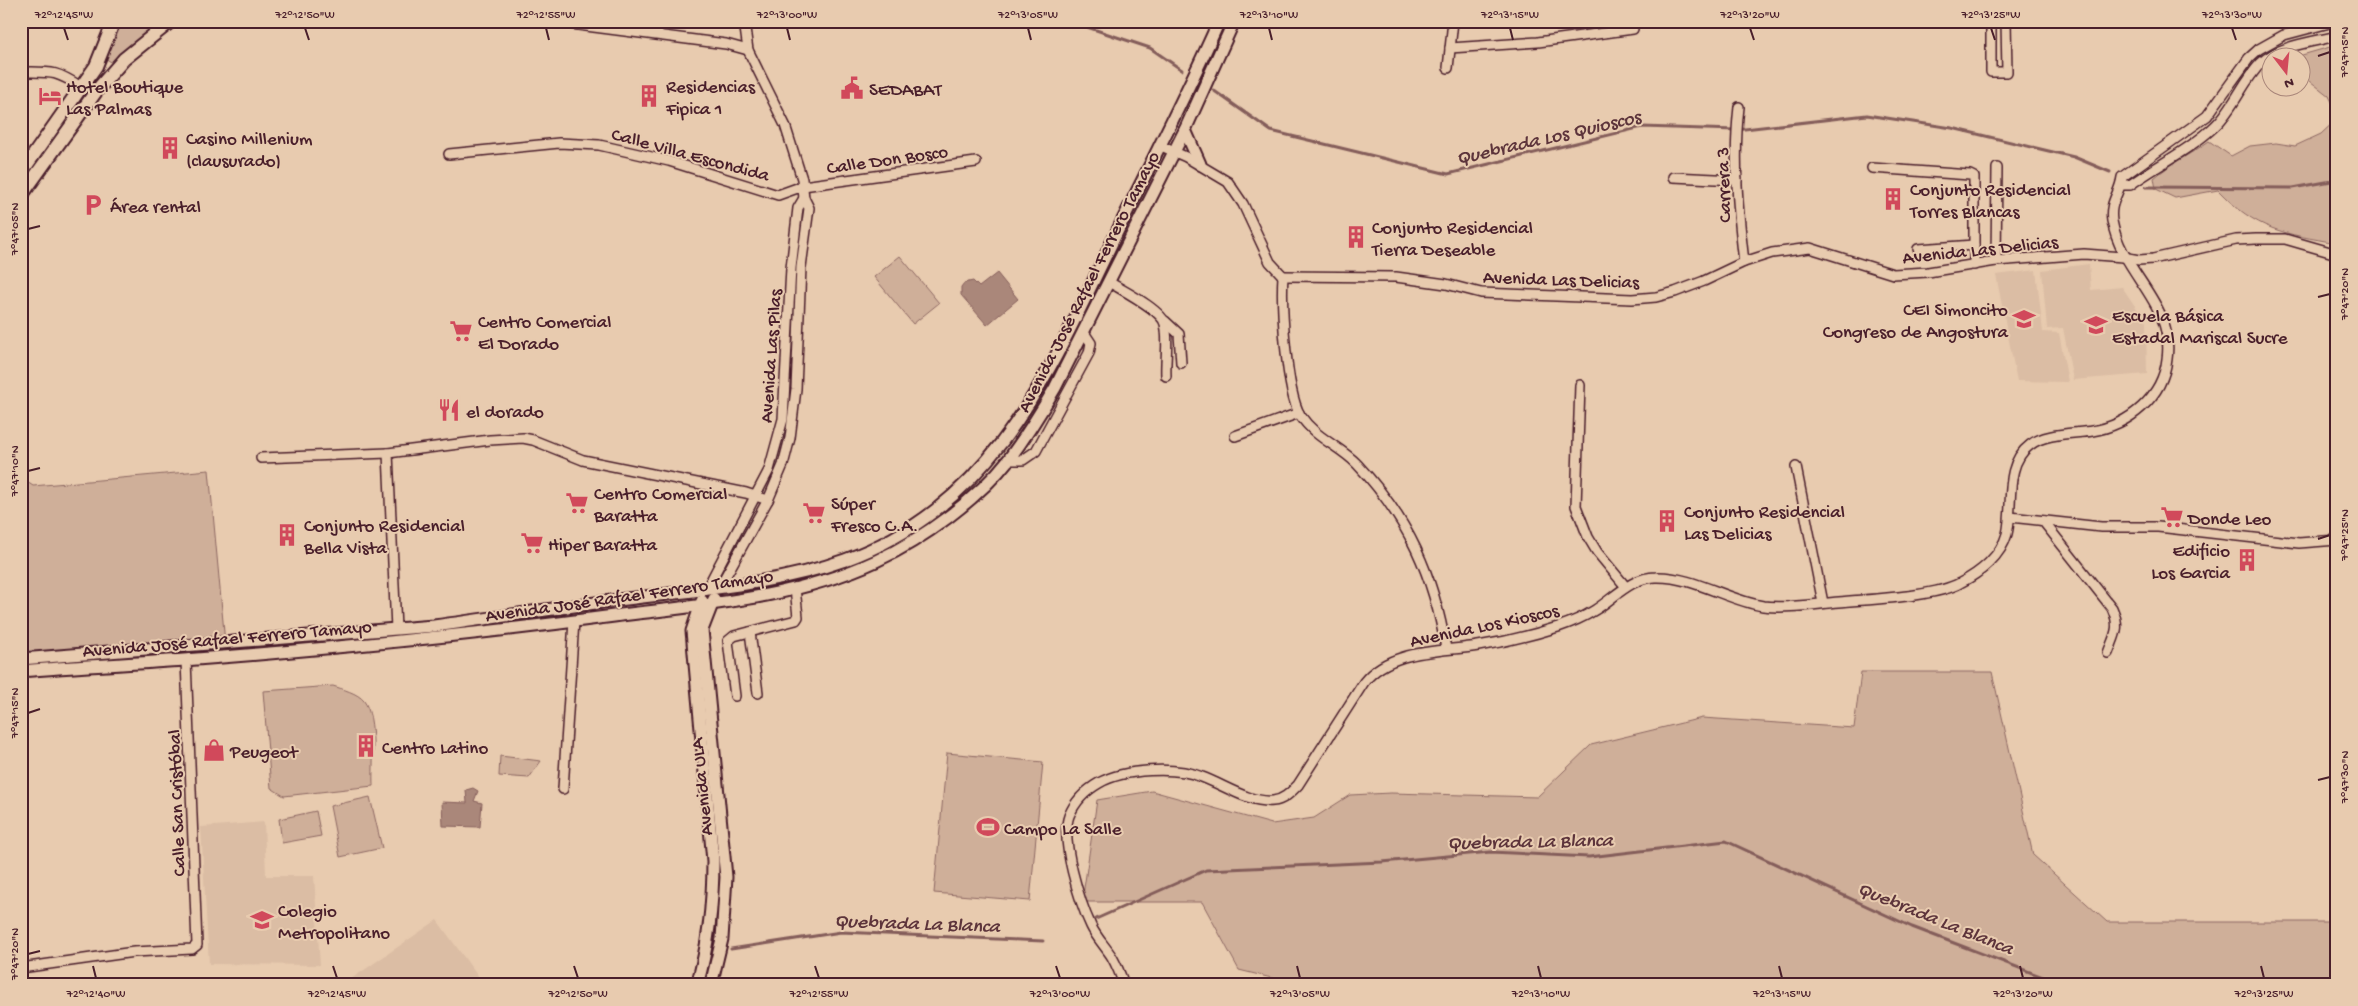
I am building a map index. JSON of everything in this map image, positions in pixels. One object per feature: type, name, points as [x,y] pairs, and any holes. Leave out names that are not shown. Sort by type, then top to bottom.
[{"type":"main road","points":[[21,173],[96,66],[114,21]]},
{"type":"main road","points":[[21,196],[97,90],[124,59],[172,21]]},
{"type":"street","points":[[547,21],[726,44],[748,50]]},
{"type":"street","name":"Avenida Las Pilas","points":[[719,588],[768,500],[783,465],[794,409],[801,267],[808,208],[785,125],[748,50],[744,21]]},
{"type":"street","name":"Avenida José Rafael Ferrero Tamayo","points":[[21,659],[396,629],[706,590],[798,573],[845,560],[876,547],[958,493],[1003,442],[1032,400],[1161,146],[1219,21]]},
{"type":"street","name":"Avenida José Rafael Ferrero Tamayo","points":[[21,672],[186,660],[456,635],[705,605],[795,588],[826,580],[878,560],[916,538],[971,498],[1008,460],[1034,423],[1055,388],[1109,282],[1174,151],[1234,21]]},
{"type":"street","points":[[1448,68],[1453,21]]},
{"type":"street","points":[[1991,21],[1991,72],[2007,72],[2006,21]]},
{"type":"street","name":"Avenida Los Kioscos","points":[[1124,985],[1113,958],[1090,923],[1070,863],[1068,818],[1077,799],[1104,780],[1139,771],[1177,772],[1200,776],[1262,800],[1274,801],[1286,797],[1298,785],[1315,761],[1372,672],[1385,663],[1446,649],[1478,646],[1559,627],[1592,612],[1626,587],[1644,578],[1670,578],[1763,606],[1823,603],[1915,594],[1958,585],[1985,568],[2007,537],[2010,497],[2016,466],[2020,456],[2030,445],[2053,437],[2097,430],[2117,422],[2136,412],[2151,400],[2162,382],[2168,359],[2167,337],[2162,317],[2150,294],[2123,257],[2112,213],[2114,196],[2121,185],[2122,177],[2207,116],[2249,58],[2259,49],[2284,35],[2337,21]]},
{"type":"street","points":[[1450,48],[1538,42],[1633,29]]},
{"type":"street","points":[[2121,185],[2130,185],[2215,126],[2225,115],[2257,68],[2269,58],[2288,49],[2337,36]]},
{"type":"street","points":[[21,72],[54,72],[62,74],[81,87]]},
{"type":"street","name":"Carrera 3","points":[[1739,107],[1736,130],[1738,206],[1744,262]]},
{"type":"street","points":[[1184,130],[1200,164]]},
{"type":"street","name":"Calle Villa Escondida","points":[[448,154],[559,143],[599,145],[669,161],[778,195],[803,186]]},
{"type":"street","points":[[1161,146],[1200,164],[1228,182],[1243,204],[1270,262],[1283,276],[1282,299],[1290,377],[1294,400],[1299,413],[1318,435],[1355,462],[1378,487],[1408,532],[1431,582],[1440,612],[1446,649]]},
{"type":"street","name":"Calle Don Bosco","points":[[803,186],[976,162]]},
{"type":"street","points":[[1872,168],[1970,174],[1974,177],[1974,265]]},
{"type":"street","points":[[1996,261],[1997,168]]},
{"type":"street","points":[[1673,177],[1738,180]]},
{"type":"street","name":"Avenida Las Pilas","points":[[706,590],[769,470],[783,419],[790,282],[798,208],[804,198]]},
{"type":"street","name":"Avenida Las Delicias","points":[[1283,276],[1396,277],[1446,284],[1481,293],[1632,300],[1675,292],[1744,262],[1772,253],[1810,248],[1893,274],[1928,272],[1996,261],[2084,254],[2139,260],[2152,259],[2236,240],[2256,239],[2285,240],[2337,254]]},
{"type":"street","points":[[1918,249],[1974,245]]},
{"type":"street","points":[[1109,282],[1158,313],[1164,322],[1179,334],[1181,363]]},
{"type":"street","points":[[1164,322],[1167,335],[1164,354],[1166,376]]},
{"type":"street","points":[[1008,460],[1023,460],[1036,451],[1089,353],[1091,343],[1083,331]]},
{"type":"street","points":[[1580,385],[1576,506],[1588,537],[1597,552],[1626,587]]},
{"type":"street","points":[[1235,436],[1299,413]]},
{"type":"street","points":[[261,458],[388,453],[523,438],[534,440],[583,460],[768,500]]},
{"type":"street","points":[[388,453],[396,629]]},
{"type":"street","points":[[1796,467],[1823,603]]},
{"type":"street","points":[[2010,517],[2101,526],[2158,526],[2299,543],[2337,540]]},
{"type":"street","points":[[2043,521],[2112,608],[2117,619],[2118,629],[2108,653]]},
{"type":"street","name":"Avenida ULA","points":[[697,985],[708,943],[713,893],[713,861],[692,631],[705,605],[719,588]]},
{"type":"street","points":[[735,696],[728,641],[734,636],[796,620],[798,616],[795,588]]},
{"type":"street","name":"Avenida ULA","points":[[706,590],[702,630],[726,877],[722,939],[711,985]]},
{"type":"street","points":[[563,789],[574,621]]},
{"type":"street","points":[[750,632],[758,693]]},
{"type":"street","name":"Calle San Cristóbal","points":[[21,968],[134,952],[192,949],[197,945],[186,660]]},
{"type":"shaded area","points":[[122,21],[138,21],[152,27],[111,62],[105,58]]},
{"type":"shaded area","points":[[2337,45],[2337,112],[2329,96],[2310,81],[2310,53]]},
{"type":"shaded area","points":[[2337,119],[2337,243],[2301,237],[2258,222],[2245,214],[2218,190],[2175,198],[2156,189],[2154,178],[2209,141],[2231,156],[2250,146],[2276,143],[2295,146],[2321,134]]},
{"type":"shaded area","points":[[900,256],[939,303],[913,324],[874,277]]},
{"type":"shaded area","name":"Escuela Básica Estadal Mariscal Sucre","points":[[2089,264],[2091,290],[2122,287],[2146,322],[2147,374],[2073,380],[2063,328],[2047,329],[2042,270]]},
{"type":"shaded area","name":"CEI Simoncito Congreso de Angostura","points":[[2036,270],[2043,332],[2059,333],[2068,382],[2017,381],[1996,275]]},
{"type":"shaded area","points":[[997,273],[1018,299],[987,325],[961,295],[961,287],[964,283],[973,281],[979,287]]},
{"type":"shaded area","points":[[209,470],[225,643],[21,662],[21,478],[33,486]]},
{"type":"shaded area","points":[[1861,672],[1992,672],[2033,855],[2107,922],[2337,922],[2337,985],[1300,985],[1239,970],[1202,902],[1082,902],[1097,800],[1152,791],[1272,824],[1314,818],[1350,795],[1391,793],[1537,797],[1591,745],[1702,718],[1854,728]]},
{"type":"shaded area","points":[[333,686],[358,696],[364,701],[368,709],[373,742],[373,786],[284,796],[271,788],[263,691]]},
{"type":"shaded area","name":"Campo La Salle","points":[[947,753],[1043,762],[1030,901],[934,893]]},
{"type":"shaded area","points":[[500,756],[541,761],[529,778],[499,776]]},
{"type":"shaded area","points":[[473,788],[478,791],[474,801],[482,803],[480,827],[443,826],[442,802],[467,803],[466,790]]},
{"type":"shaded area","points":[[370,797],[382,848],[340,857],[330,806]]},
{"type":"shaded area","points":[[316,811],[321,836],[282,843],[279,819]]},
{"type":"shaded area","name":"Colegio Metropolitano","points":[[264,822],[266,876],[314,876],[320,965],[209,964],[201,827]]},
{"type":"shaded area","points":[[437,920],[482,982],[478,985],[355,985],[351,979]]},
{"type":"waterway","name":"Quebrada Los Quioscos","points":[[1076,21],[1078,24],[1150,48],[1182,70]]},
{"type":"waterway","name":"Quebrada Los Quioscos","points":[[1213,90],[1271,131],[1448,174],[1642,127],[1736,130],[1867,115],[1952,128],[2074,157],[2110,172]]},
{"type":"waterway","name":"Quebrada Los Quioscos","points":[[2146,187],[2293,188],[2337,180]]},
{"type":"waterway","name":"Quebrada La Blanca","points":[[1096,919],[1206,870],[1382,862],[1491,852],[1589,857],[1726,841],[1912,927],[2064,985]]},
{"type":"waterway","name":"Quebrada La Blanca","points":[[731,949],[841,932],[1043,941]]},
{"type":"place","name":"SEDABAT","points":[[852,88]]},
{"type":"place","name":"Hotel Boutique Las Palmas","points":[[50,96]]},
{"type":"place","name":"Residencias Fipica 1","points":[[649,96]]},
{"type":"place","name":"Casino Millenium (clausurado)","points":[[170,148]]},
{"type":"place","name":"Conjunto Residencial Torres Blancas","points":[[1893,199]]},
{"type":"place","name":"Área rental","points":[[93,205]]},
{"type":"place","name":"Conjunto Residencial Tierra Deseable","points":[[1356,237]]},
{"type":"place","name":"CEI Simoncito Congreso de Angostura","points":[[2024,319]]},
{"type":"place","name":"Escuela Básica Estadal Mariscal Sucre","points":[[2096,325]]},
{"type":"place","name":"Centro Comercial El Dorado","points":[[461,331]]},
{"type":"place","name":"el dorado","points":[[449,410]]},
{"type":"place","name":"Centro Comercial Baratta","points":[[577,503]]},
{"type":"place","name":"Súper Fresco C.A.","points":[[814,513]]},
{"type":"place","name":"Donde Leo","points":[[2172,517]]},
{"type":"place","name":"Conjunto Residencial Las Delicias","points":[[1667,521]]},
{"type":"place","name":"Conjunto Residencial Bella Vista","points":[[287,535]]},
{"type":"place","name":"Hiper Baratta","points":[[532,543]]},
{"type":"place","name":"Edificio Los Garcia","points":[[2247,560]]},
{"type":"place","name":"Centro Latino","points":[[366,746]]},
{"type":"place","name":"Peugeot","points":[[214,750]]},
{"type":"place","name":"Campo La Salle","points":[[988,827]]},
{"type":"place","name":"Colegio Metropolitano","points":[[262,920]]}]
